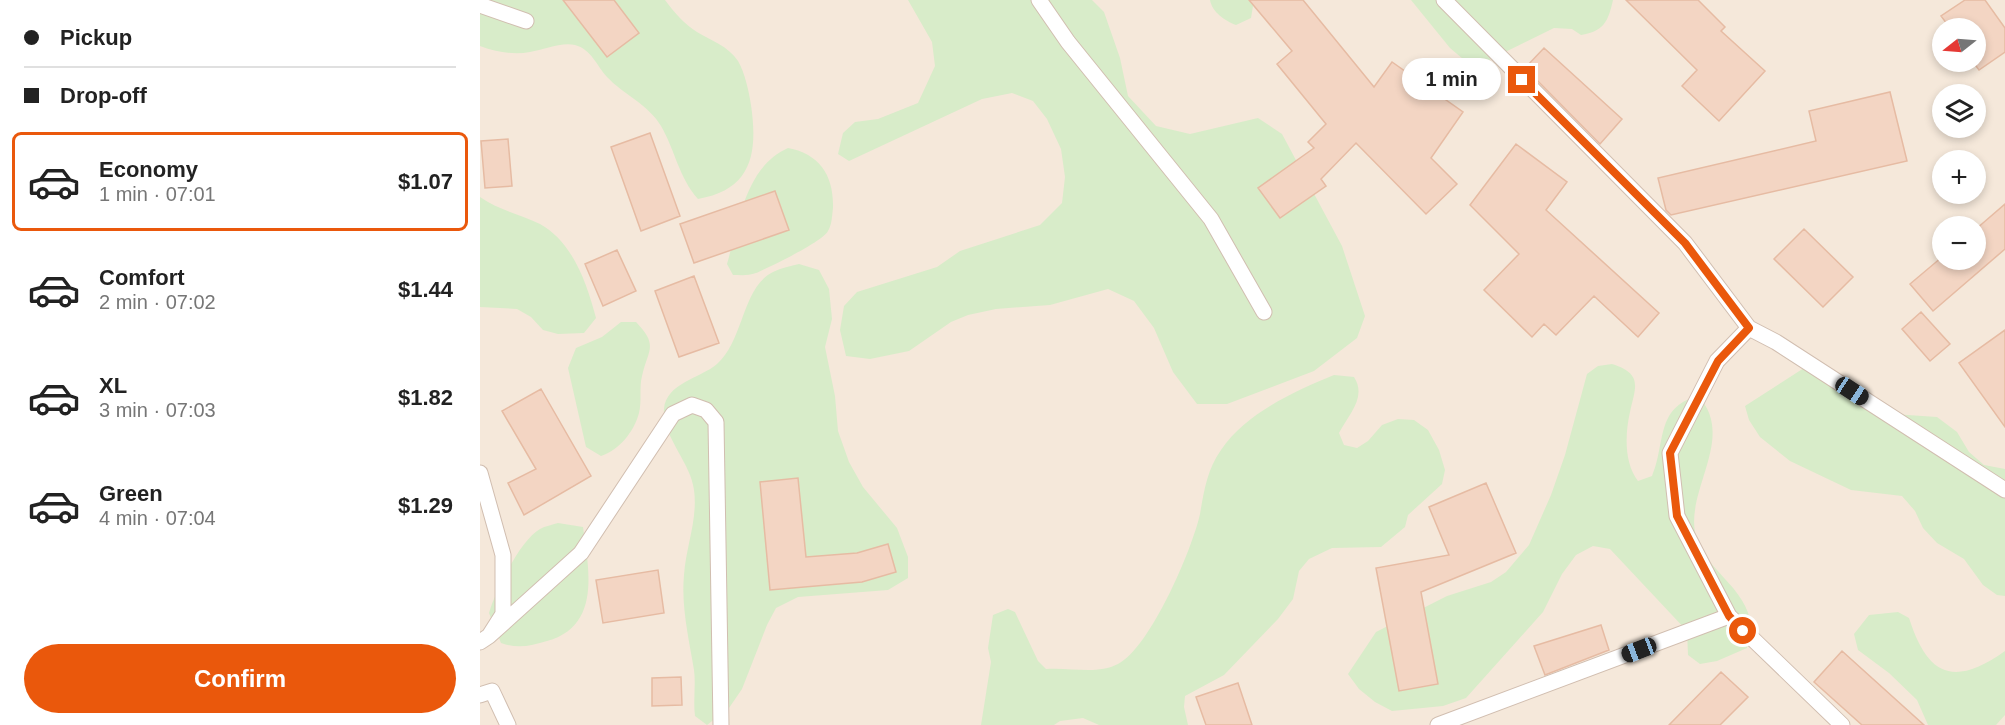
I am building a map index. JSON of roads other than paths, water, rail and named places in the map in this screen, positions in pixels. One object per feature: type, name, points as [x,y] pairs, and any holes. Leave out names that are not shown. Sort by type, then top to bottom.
[{"type":"lane","points":[[1039,0],[1068,42],[1211,219],[1264,312]]},
{"type":"lane","points":[[1444,0],[1455,14],[1590,145],[1685,243],[1749,328],[1776,342],[2005,490]]},
{"type":"lane","points":[[480,5],[526,21]]},
{"type":"lane","points":[[1749,328],[1718,361],[1670,453],[1677,516],[1729,616],[1788,676],[1842,725]]},
{"type":"lane","points":[[485,639],[581,553],[674,414],[692,405],[706,410],[716,422],[721,725]]},
{"type":"lane","points":[[480,473],[503,555],[503,614],[485,639]]},
{"type":"lane","points":[[1438,725],[1729,616]]},
{"type":"lane","points":[[480,695],[492,691],[508,725]]}]
